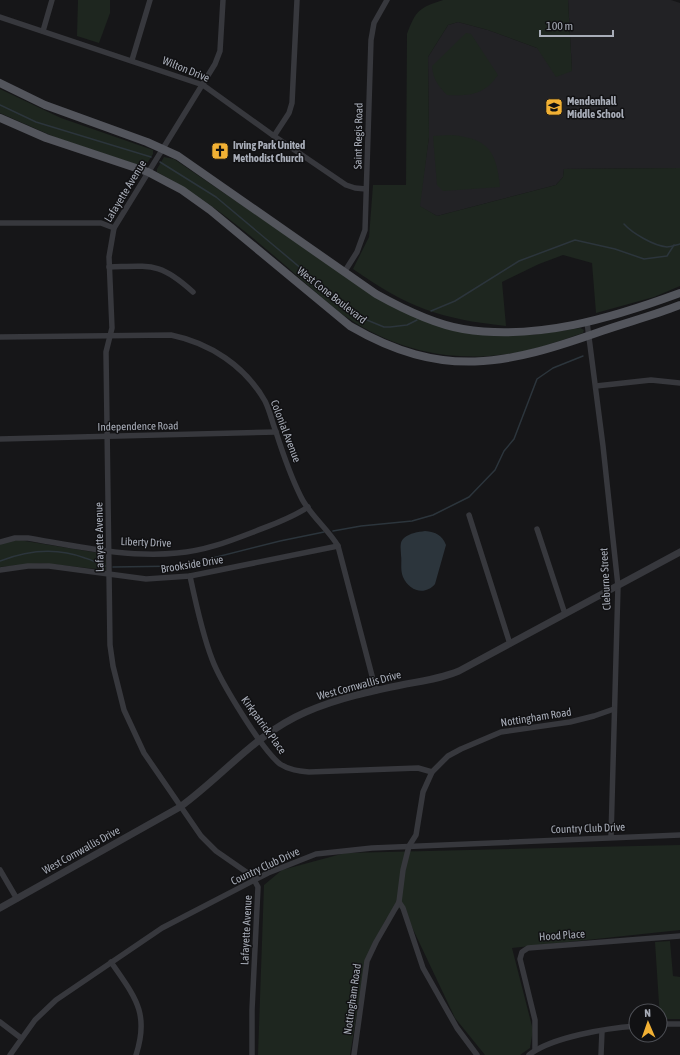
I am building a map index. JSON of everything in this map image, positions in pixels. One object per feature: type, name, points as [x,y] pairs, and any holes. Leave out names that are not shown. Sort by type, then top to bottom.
[{"type":"main road","points":[[0,83],[45,105],[163,148],[211,178],[394,304],[412,313],[463,329],[530,331],[587,322],[680,293]]},
{"type":"main road","name":"West Cone Boulevard","points":[[0,118],[46,138],[148,172],[182,190],[210,210],[350,326],[374,340],[393,348],[443,360],[490,361],[524,356],[680,305]]},
{"type":"street","points":[[43,31],[52,0]]},
{"type":"street","points":[[132,60],[150,0]]},
{"type":"street","name":"Lafayette Avenue","points":[[223,0],[220,51],[203,85],[114,228],[109,257],[112,328],[108,336],[106,352],[110,551],[110,645],[114,673],[124,710],[144,753],[201,836],[216,851],[252,876],[258,887],[252,1010],[252,1055]]},
{"type":"street","points":[[274,136],[288,114],[292,103],[297,0]]},
{"type":"street","name":"Saint Regis Road","points":[[344,271],[357,252],[365,230],[371,40],[374,23],[387,0]]},
{"type":"street","name":"Wilton Drive","points":[[0,17],[203,85],[346,185],[366,189]]},
{"type":"street","points":[[0,223],[101,223],[114,228]]},
{"type":"street","points":[[109,267],[152,266],[174,276],[193,292]]},
{"type":"street","name":"Cleburne Street","points":[[587,322],[596,386],[618,586],[611,837]]},
{"type":"street","name":"Colonial Avenue","points":[[0,338],[171,335],[184,338],[221,355],[237,367],[254,385],[265,402],[302,499],[338,546],[376,691]]},
{"type":"street","points":[[596,386],[651,380],[680,383]]},
{"type":"street","name":"Independence Road","points":[[0,439],[276,432]]},
{"type":"street","name":"Liberty Drive","points":[[0,542],[15,538],[28,538],[110,551],[160,554],[198,550],[218,545],[296,515],[308,507]]},
{"type":"street","points":[[469,515],[510,644]]},
{"type":"street","points":[[537,529],[565,614]]},
{"type":"street","name":"Brookside Drive","points":[[0,570],[28,566],[49,566],[146,579],[190,576],[338,546]]},
{"type":"street","name":"West Cornwallis Drive","points":[[0,908],[180,807],[260,739],[305,713],[332,702],[451,674],[510,644],[680,552]]},
{"type":"street","name":"Kirkpatrick Place","points":[[190,576],[212,659],[233,700],[260,739],[280,763],[298,771],[418,768],[432,772]]},
{"type":"street","name":"Nottingham Road","points":[[354,1055],[367,961],[399,902],[403,870],[409,846],[416,835],[423,792],[432,772],[448,756],[461,748],[501,732],[570,722],[614,709]]},
{"type":"street","name":"Country Club Drive","points":[[10,1055],[35,1020],[56,1000],[162,928],[255,880],[316,854],[354,849],[409,846],[680,835]]},
{"type":"street","points":[[0,870],[17,899]]},
{"type":"street","points":[[399,902],[403,908],[423,968],[457,1028],[477,1055]]},
{"type":"street","name":"Hood Place","points":[[536,1050],[535,1020],[520,959],[522,952],[528,948],[680,936]]},
{"type":"street","points":[[111,962],[139,1007],[142,1032],[136,1055]]},
{"type":"street","points":[[0,1022],[21,1038]]},
{"type":"street","points":[[668,1024],[680,1024]]},
{"type":"street","points":[[530,1055],[536,1050],[561,1040],[628,1027]]},
{"type":"street","points":[[601,1055],[602,1031]]},
{"type":"shaded area","points":[[78,0],[110,0],[110,13],[99,43],[77,36]]},
{"type":"shaded area","points":[[443,0],[568,0],[572,71],[556,77],[537,48],[488,30],[458,22],[448,25],[428,57],[429,137],[420,206],[437,216],[556,185],[563,177],[564,169],[680,168],[680,286],[654,297],[596,313],[592,263],[563,255],[539,264],[502,282],[506,326],[462,319],[425,309],[390,293],[353,269],[369,237],[373,185],[406,185],[407,34],[419,11],[429,5]]},
{"type":"shaded area","name":"Mendenhall Middle School","points":[[568,0],[671,0],[680,3],[680,168],[564,169],[563,177],[556,185],[437,216],[419,206],[429,137],[428,57],[448,25],[458,22],[488,30],[537,48],[572,71]]},
{"type":"shaded area","points":[[466,33],[471,34],[498,75],[487,87],[476,93],[447,95],[436,82],[432,66]]},
{"type":"shaded area","points":[[0,89],[61,118],[153,150],[153,154],[146,165],[142,166],[57,138],[0,113]]},
{"type":"shaded area","points":[[452,135],[475,140],[488,149],[496,164],[500,187],[443,191],[437,185],[433,136]]},
{"type":"shaded area","points":[[164,157],[174,159],[268,223],[424,320],[506,335],[533,335],[580,328],[584,330],[583,333],[526,351],[484,356],[440,354],[419,350],[378,335],[358,325],[339,312],[252,237],[206,202],[157,172],[157,169]]},
{"type":"shaded area","points":[[425,531],[438,535],[443,539],[446,545],[435,584],[431,588],[422,591],[413,589],[403,577],[401,569],[401,542],[406,536]]},
{"type":"shaded area","points":[[19,540],[105,554],[106,570],[41,563],[0,567],[0,543]]},
{"type":"shaded area","points":[[680,845],[680,930],[512,948],[533,1030],[530,1048],[520,1055],[485,1055],[455,1018],[402,906],[386,919],[366,958],[350,1055],[258,1055],[264,885],[282,870],[345,853]]},
{"type":"shaded area","points":[[670,941],[673,976],[680,977],[680,1019],[668,1019],[668,1003],[659,1003],[655,942]]},
{"type":"waterway","points":[[0,105],[36,122],[151,157]]},
{"type":"waterway","points":[[160,162],[216,197],[362,318],[384,327],[407,325],[417,320]]},
{"type":"waterway","points":[[624,224],[650,242],[667,247],[680,244]]},
{"type":"waterway","points":[[431,311],[455,301],[519,261],[575,240],[615,249],[644,259],[667,256],[674,245]]},
{"type":"waterway","points":[[333,531],[361,526],[412,521],[433,515],[469,497],[495,470],[504,451],[514,439],[537,379],[553,368],[583,356]]},
{"type":"waterway","points":[[113,567],[181,566],[280,541],[324,532]]},
{"type":"waterway","points":[[0,561],[21,554],[53,551],[74,555],[105,566]]},
{"type":"place","name":"Mendenhall Middle School","points":[[554,107]]},
{"type":"place","name":"Irving Park United Methodist Church","points":[[220,151]]}]
